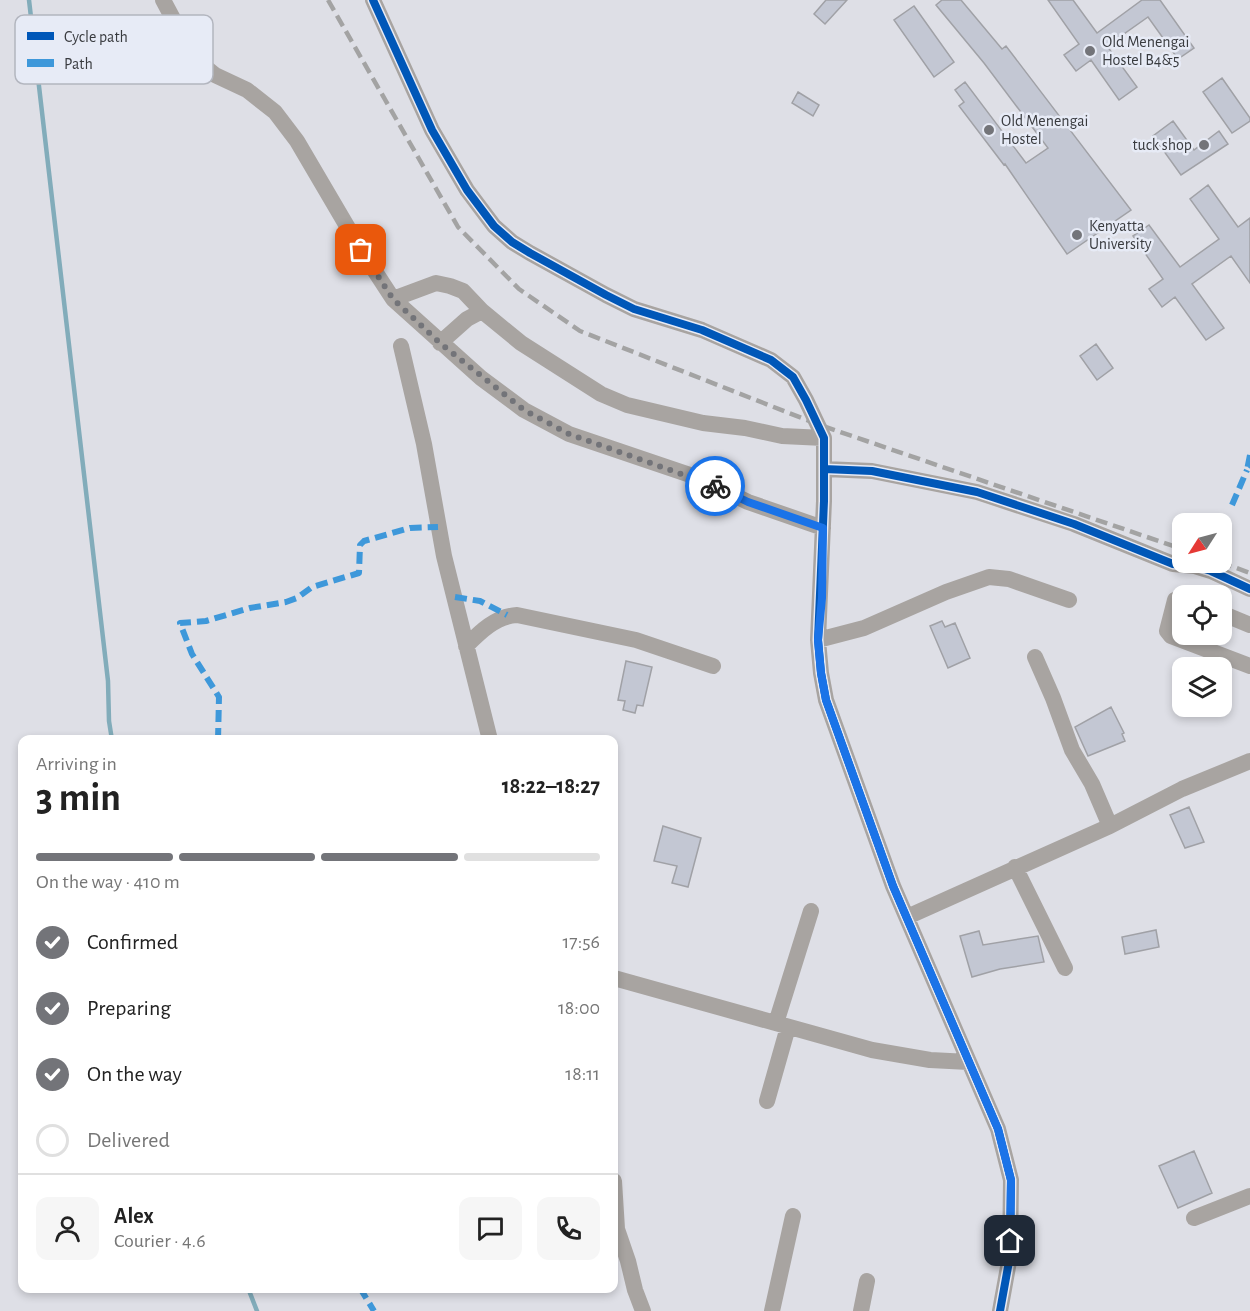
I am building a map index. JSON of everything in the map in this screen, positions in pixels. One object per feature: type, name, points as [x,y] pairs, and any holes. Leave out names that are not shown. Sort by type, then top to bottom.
[{"type":"street","points":[[162,0],[170,15]]},
{"type":"street","points":[[372,0],[432,130],[467,190],[494,226],[512,242],[530,253],[634,309],[702,330],[771,360],[793,377],[806,400],[824,438],[822,598],[818,640],[826,700],[882,860],[998,1129],[1011,1180],[1010,1256],[1000,1311]]},
{"type":"street","points":[[213,73],[247,90],[275,112],[297,141],[361,250],[393,299],[440,343],[524,410],[552,426],[591,443],[696,477],[748,502],[823,528]]},
{"type":"street","points":[[393,299],[436,283],[463,291],[509,335],[601,394],[627,405],[703,423],[745,428],[782,436],[824,438]]},
{"type":"street","points":[[440,343],[467,319],[482,311]]},
{"type":"street","points":[[401,346],[424,444],[442,547],[489,735]]},
{"type":"street","points":[[824,469],[872,471],[976,492],[1074,524],[1173,564],[1195,566],[1211,571],[1250,589]]},
{"type":"street","points":[[818,640],[864,628],[946,592],[989,577],[1009,579],[1070,600]]},
{"type":"street","points":[[1172,605],[1167,631],[1172,636]]},
{"type":"street","points":[[466,646],[498,620],[507,615],[517,615],[644,643],[712,666]]},
{"type":"street","points":[[1232,618],[1250,625]]},
{"type":"street","points":[[1195,645],[1250,666]]},
{"type":"street","points":[[1035,657],[1072,750],[1092,784],[1110,826]]},
{"type":"street","points":[[907,917],[1110,826],[1182,789],[1250,761]]},
{"type":"street","points":[[1015,867],[1065,968]]},
{"type":"street","points":[[767,1101],[782,1025],[811,911]]},
{"type":"street","points":[[618,979],[899,1056],[969,1062]]},
{"type":"street","points":[[1194,1218],[1250,1196]]},
{"type":"street","points":[[772,1311],[793,1216]]},
{"type":"street","points":[[618,1232],[643,1311]]},
{"type":"street","points":[[861,1311],[867,1281]]},
{"type":"building","points":[[826,0],[847,0],[825,24],[814,14]]},
{"type":"building","points":[[942,0],[961,0],[1002,49],[1006,46],[1131,210],[1067,254],[1005,164],[959,106],[964,102],[955,90],[965,82],[1026,163],[1048,148],[984,63],[936,5]]},
{"type":"building","name":"Old Menengai Hostel B4&5","points":[[1048,0],[1073,0],[1097,33],[1142,0],[1160,0],[1194,48],[1178,59],[1148,17],[1107,46],[1137,87],[1119,100],[1091,60],[1076,71],[1064,55],[1079,44]]},
{"type":"building","points":[[914,6],[954,62],[934,77],[894,20]]},
{"type":"building","points":[[1222,78],[1250,118],[1250,121],[1232,133],[1203,92]]},
{"type":"building","points":[[798,92],[819,105],[813,116],[792,103]]},
{"type":"building","points":[[1173,121],[1194,150],[1219,131],[1228,144],[1181,175],[1153,136]]},
{"type":"building","points":[[1208,185],[1238,227],[1250,218],[1250,283],[1231,256],[1192,284],[1224,328],[1206,340],[1175,297],[1162,307],[1149,289],[1163,279],[1133,236],[1149,225],[1180,267],[1219,239],[1190,199]]},
{"type":"building","points":[[1096,344],[1113,368],[1097,380],[1080,356]]},
{"type":"building","points":[[942,621],[945,627],[955,623],[970,658],[948,668],[930,626]]},
{"type":"building","points":[[626,661],[652,667],[643,706],[637,705],[635,713],[623,710],[625,701],[618,700]]},
{"type":"building","points":[[1111,707],[1124,733],[1122,734],[1125,741],[1088,756],[1075,727]]},
{"type":"building","points":[[1189,807],[1204,842],[1185,848],[1170,815]]},
{"type":"building","points":[[663,826],[701,838],[688,887],[672,883],[677,866],[654,861]]},
{"type":"building","points":[[1156,930],[1159,947],[1125,954],[1122,937]]},
{"type":"building","points":[[979,931],[983,945],[1038,936],[1044,962],[1000,969],[972,977],[960,936]]},
{"type":"building","points":[[1194,1151],[1212,1193],[1178,1208],[1159,1166]]},
{"type":"waterway","points":[[29,0],[31,15]]},
{"type":"waterway","points":[[39,84],[108,681],[111,735]]},
{"type":"waterway","points":[[250,1293],[257,1311]]},
{"type":"railway","points":[[328,0],[458,227],[519,289],[580,331],[817,424],[1172,546]]},
{"type":"railway","points":[[1232,566],[1250,573]]},
{"type":"marked path","points":[[1250,455],[1247,470],[1250,466]]},
{"type":"marked path","points":[[1232,505],[1247,470]]},
{"type":"marked path","points":[[218,735],[219,697],[192,654],[180,623],[206,621],[250,608],[297,598],[312,587],[359,573],[360,545],[364,541],[410,528],[438,527]]},
{"type":"marked path","points":[[455,597],[480,601],[507,615]]},
{"type":"marked path","points":[[363,1293],[374,1311]]},
{"type":"cycle path","points":[[373,0],[432,130],[467,190],[494,226],[512,242],[530,253],[634,309],[702,330],[771,360],[793,377],[806,400],[824,438],[824,501],[818,640],[826,700],[893,886],[998,1129],[1011,1180],[1010,1256],[1000,1311]]},
{"type":"cycle path","points":[[824,469],[872,471],[977,492],[1074,524],[1173,564],[1195,566],[1211,571],[1250,589]]},
{"type":"way so far","points":[[361,250],[393,299],[440,343],[524,410],[540,420],[591,443],[696,477],[715,486]]},
{"type":"place","name":"Old Menengai Hostel B4&5","points":[[1090,51]]},
{"type":"place","name":"Old Menengai Hostel","points":[[989,130]]},
{"type":"place","name":"tuck shop","points":[[1204,145]]},
{"type":"place","name":"Kenyatta University","points":[[1077,235]]},
{"type":"route","points":[[715,486],[748,502],[823,528],[822,598],[818,640],[826,700],[882,860],[998,1129],[1011,1180],[1010,1241]]}]
